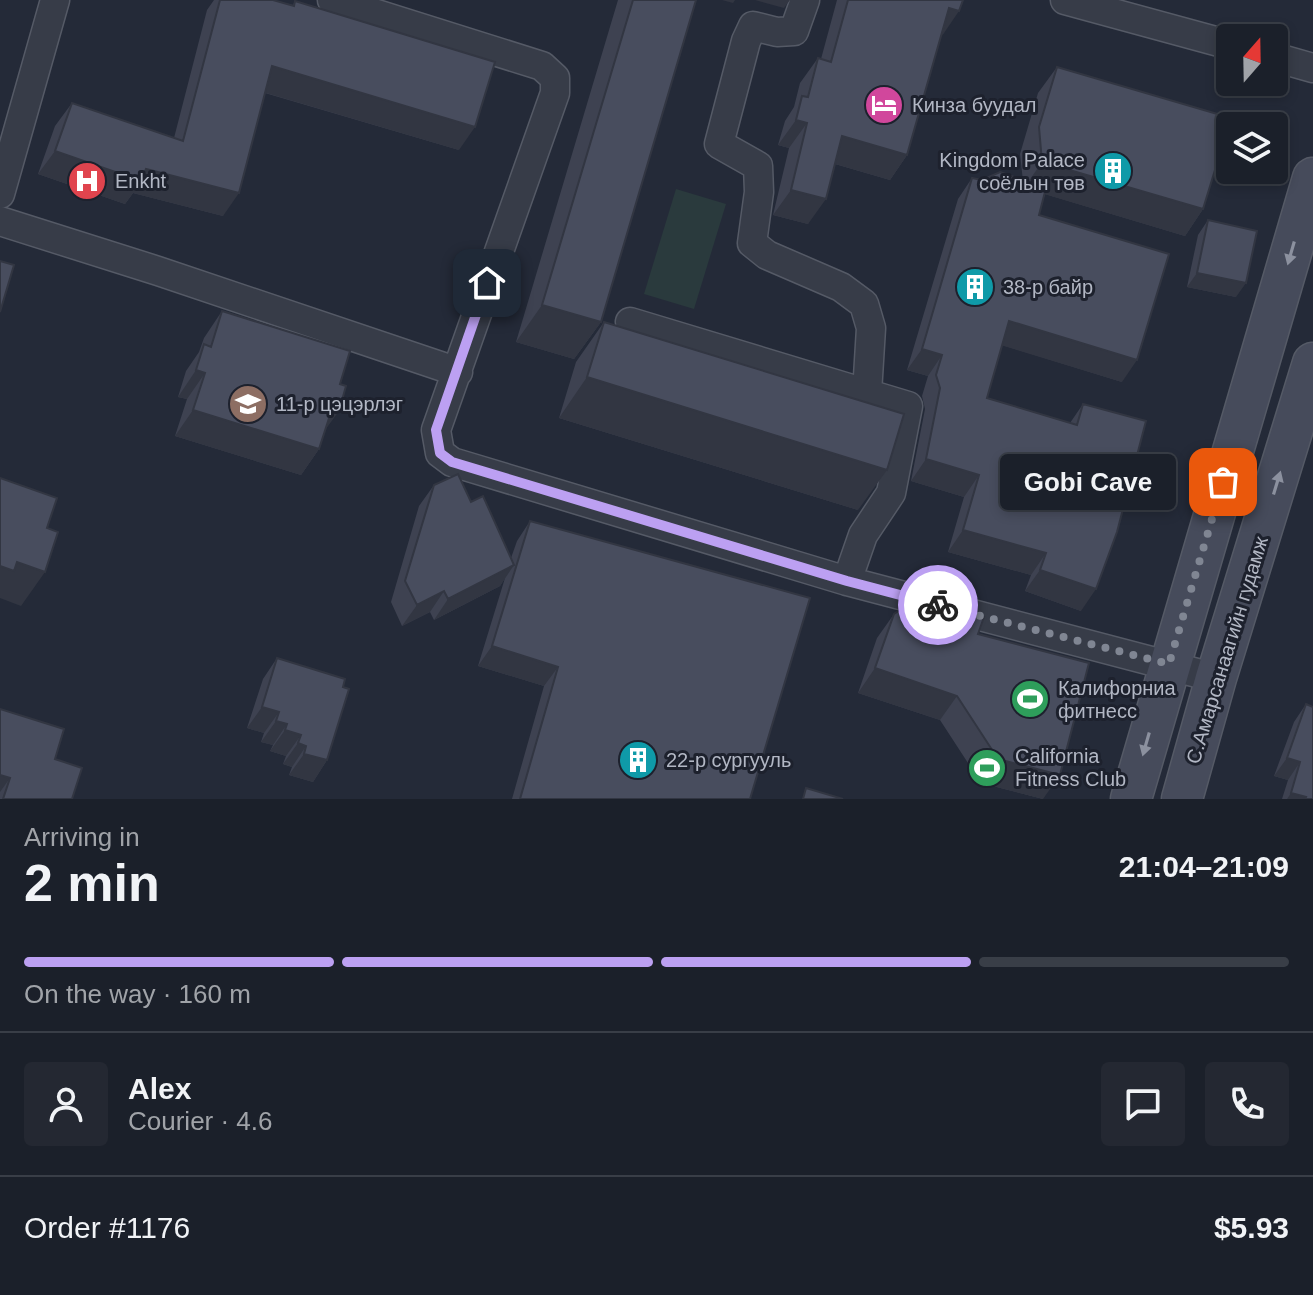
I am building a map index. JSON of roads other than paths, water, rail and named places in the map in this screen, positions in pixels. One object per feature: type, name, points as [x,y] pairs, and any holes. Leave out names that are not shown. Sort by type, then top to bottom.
[{"type":"main road","points":[[1131,799],[1313,178]]},
{"type":"main road","name":"С.Амарсанаагийн гудамж","points":[[1182,799],[1313,363]]},
{"type":"street","points":[[0,194],[55,0]]},
{"type":"street","points":[[332,0],[542,66],[555,78],[555,93],[436,430],[440,453],[452,462],[847,581],[1216,678]]},
{"type":"street","points":[[805,0],[794,31],[777,32],[753,26],[746,41],[719,144],[758,166],[759,192],[752,243],[767,255],[841,287],[864,304],[871,328],[867,393]]},
{"type":"street","points":[[1065,0],[1216,41]]},
{"type":"street","points":[[1288,61],[1313,68]]},
{"type":"street","points":[[0,221],[458,372]]},
{"type":"street","points":[[630,322],[908,406],[891,493],[863,535],[847,581]]},
{"type":"place","name":"Кинза буудал","points":[[884,105]]},
{"type":"place","name":"Kingdom Palace соёлын төв","points":[[1113,171]]},
{"type":"place","name":"Enkht","points":[[87,181]]},
{"type":"place","name":"38-р байр","points":[[975,287]]},
{"type":"place","name":"11-р цэцэрлэг","points":[[248,404]]},
{"type":"place","name":"Gobi Cave","points":[[1223,482]]},
{"type":"place","name":"Калифорниа фитнесс","points":[[1030,699]]},
{"type":"place","name":"22-р сургууль","points":[[638,760]]},
{"type":"place","name":"California Fitness Club","points":[[987,768]]}]
